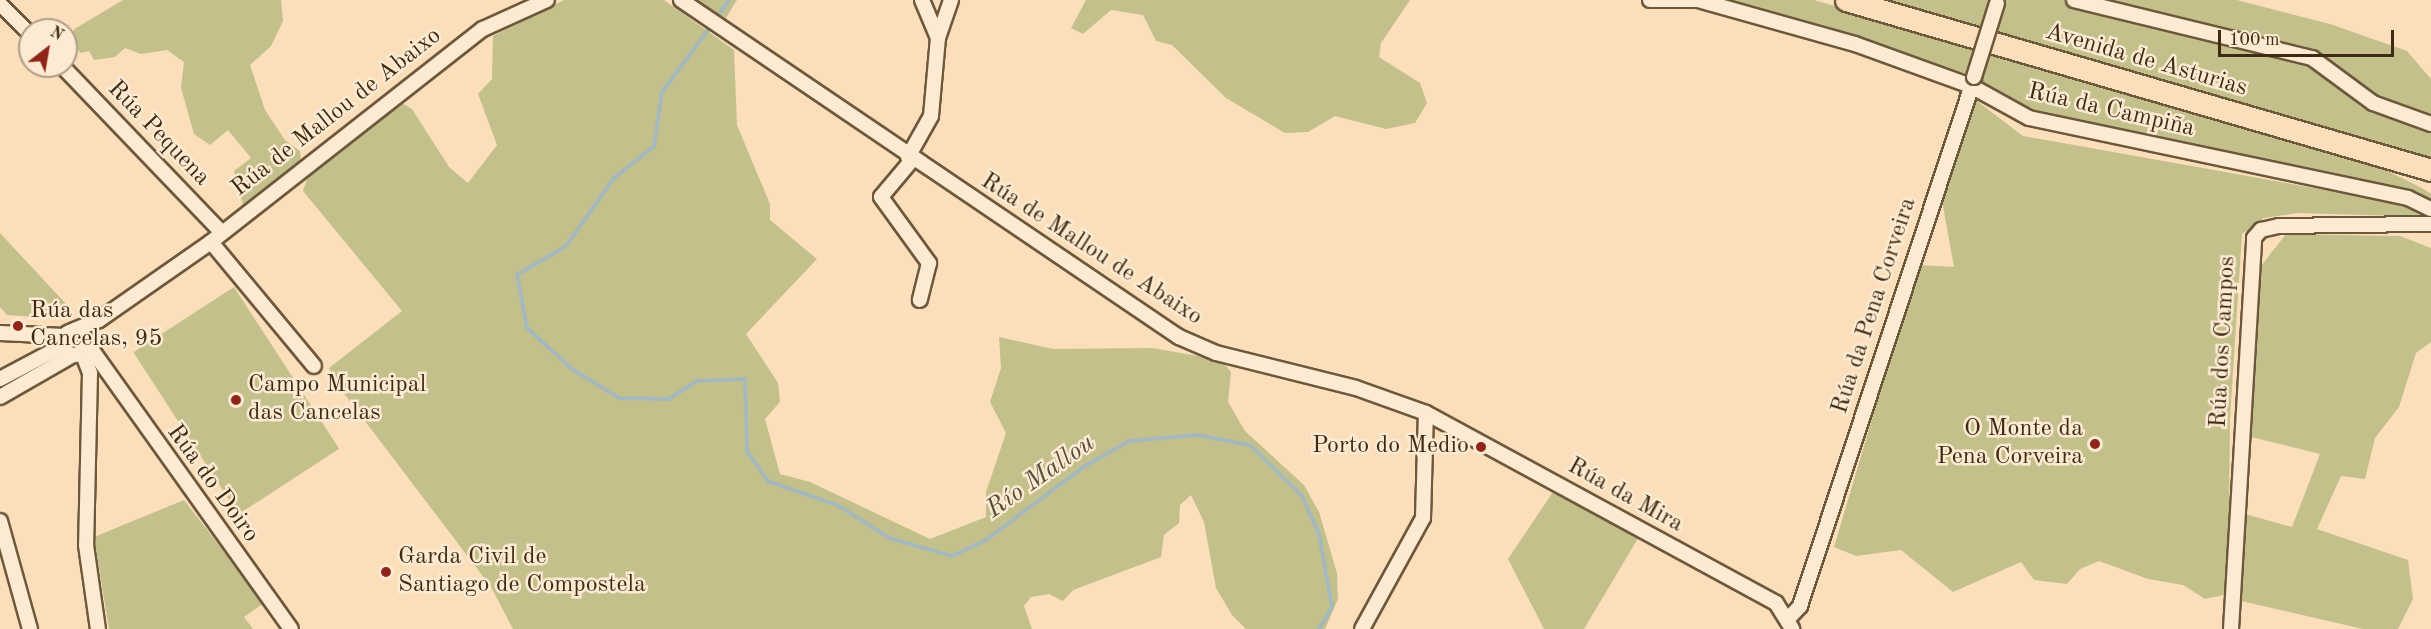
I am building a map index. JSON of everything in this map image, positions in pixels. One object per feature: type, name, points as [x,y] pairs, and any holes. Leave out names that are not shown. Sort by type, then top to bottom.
[{"type":"main road","name":"Avenida de Asturias","points":[[1846,0],[2431,170]]},
{"type":"main road","points":[[2391,159],[2431,186]]},
{"type":"street","name":"Rúa de Mallou de Abaixo","points":[[99,320],[216,238],[483,29],[547,0]]},
{"type":"street","name":"Rúa de Mallou de Abaixo","points":[[681,0],[910,158],[1179,336],[1216,353],[1356,388],[1426,413]]},
{"type":"street","points":[[922,0],[938,38]]},
{"type":"street","points":[[920,300],[929,263],[881,197],[910,158],[931,116],[938,38],[951,0]]},
{"type":"street","name":"Rúa da Campiña","points":[[1650,0],[1714,4],[1855,44],[1973,82],[2029,118],[2408,198],[2431,210]]},
{"type":"street","points":[[2074,0],[2312,58],[2373,103],[2431,124]]},
{"type":"street","name":"Rúa da Pena Corveira","points":[[1791,623],[1800,606],[1998,2]]},
{"type":"street","points":[[0,4],[18,21]]},
{"type":"street","name":"Rúa Pequena","points":[[73,78],[216,238],[314,366]]},
{"type":"street","name":"Rúa dos Campos","points":[[2230,629],[2254,238],[2261,230],[2279,226],[2431,224]]},
{"type":"street","points":[[0,379],[99,320]]},
{"type":"street","points":[[98,629],[86,545],[85,361],[86,341],[99,320]]},
{"type":"street","points":[[0,333],[86,341]]},
{"type":"street","points":[[65,339],[85,361]]},
{"type":"street","name":"Rúa do Doiro","points":[[86,341],[85,361],[291,629]]},
{"type":"street","points":[[0,398],[85,361]]},
{"type":"street","points":[[1362,629],[1423,518],[1426,413]]},
{"type":"street","name":"Rúa da Mira","points":[[1426,413],[1776,603],[1791,623]]},
{"type":"street","points":[[0,521],[30,629]]},
{"type":"shaded area","points":[[123,0],[281,0],[283,21],[271,46],[250,65],[265,110],[285,140],[300,151],[301,161],[243,205],[234,171],[251,158],[228,130],[210,145],[194,134],[181,88],[184,62],[167,50],[141,54],[125,48],[115,57],[94,60],[89,51],[81,53],[78,50],[78,27]]},
{"type":"shaded area","points":[[564,0],[664,0],[734,50],[737,125],[770,204],[770,220],[817,259],[746,334],[778,383],[780,402],[765,419],[780,474],[810,482],[930,539],[986,517],[986,492],[1006,433],[990,402],[1001,368],[999,337],[1053,349],[1152,348],[1221,360],[1231,372],[1228,402],[1245,431],[1304,485],[1319,512],[1337,573],[1338,599],[1325,629],[1246,629],[1232,615],[1216,588],[1204,522],[1191,495],[1180,505],[1179,523],[1164,535],[1161,557],[1073,590],[1063,601],[1049,594],[1031,597],[1024,606],[1032,629],[513,629],[491,587],[333,379],[329,368],[402,311],[303,191],[307,179],[402,103],[412,109],[449,167],[468,183],[497,145],[478,94],[492,79],[493,36]]},
{"type":"shaded area","points":[[692,0],[737,0],[724,21]]},
{"type":"shaded area","points":[[1086,0],[1410,0],[1381,43],[1379,57],[1420,83],[1427,103],[1415,123],[1386,129],[1335,116],[1308,132],[1285,133],[1226,98],[1172,45],[1156,41],[1143,15],[1111,10],[1083,34],[1071,28]]},
{"type":"shaded area","points":[[1714,0],[1814,0],[2367,161],[2431,194],[2431,205],[2030,113],[1968,74]]},
{"type":"shaded area","points":[[1881,0],[2237,0],[2330,24],[2407,51],[2431,79],[2431,159]]},
{"type":"shaded area","points":[[1977,101],[2023,136],[2409,205],[2431,217],[2299,213],[2264,218],[2242,234],[2230,418],[2228,594],[2205,599],[2183,585],[2148,579],[2099,561],[2080,569],[2067,584],[2034,580],[2021,562],[1953,592],[1901,550],[1856,556],[1834,547],[1918,265],[1954,267],[1942,201],[1970,104]]},
{"type":"shaded area","points":[[0,233],[68,306],[52,318],[7,315],[0,307]]},
{"type":"shaded area","points":[[2286,234],[2400,236],[2431,248],[2431,342],[2416,353],[2399,407],[2375,438],[2365,479],[2341,476],[2317,529],[2408,560],[2413,599],[2398,629],[2363,629],[2241,601],[2245,514],[2292,527],[2320,454],[2251,437],[2261,266]]},
{"type":"shaded area","name":"Campo Municipal das Cancelas","points":[[234,287],[339,449],[238,514],[133,352]]},
{"type":"shaded area","points":[[1555,489],[1640,535],[1584,629],[1544,629],[1508,559]]},
{"type":"shaded area","points":[[184,500],[264,603],[244,617],[253,629],[109,629],[94,537]]},
{"type":"waterway","points":[[719,14],[729,0]]},
{"type":"waterway","name":"Río Mallou","points":[[708,30],[662,92],[654,146],[614,178],[566,246],[517,275],[527,328],[572,369],[619,398],[669,399],[697,381],[745,379],[747,451],[768,481],[839,506],[889,538],[952,556],[986,540],[1085,466],[1129,441],[1197,435],[1250,445],[1302,496],[1319,534],[1332,607],[1319,629]]},
{"type":"place","name":"Rúa das Cancelas, 95","points":[[18,326]]},
{"type":"place","name":"Campo Municipal das Cancelas","points":[[236,400]]},
{"type":"place","name":"O Monte da Pena Corveira","points":[[2095,444]]},
{"type":"place","name":"Porto do Medio","points":[[1481,447]]},
{"type":"place","name":"Garda Civil de Santiago de Compostela","points":[[386,572]]}]
